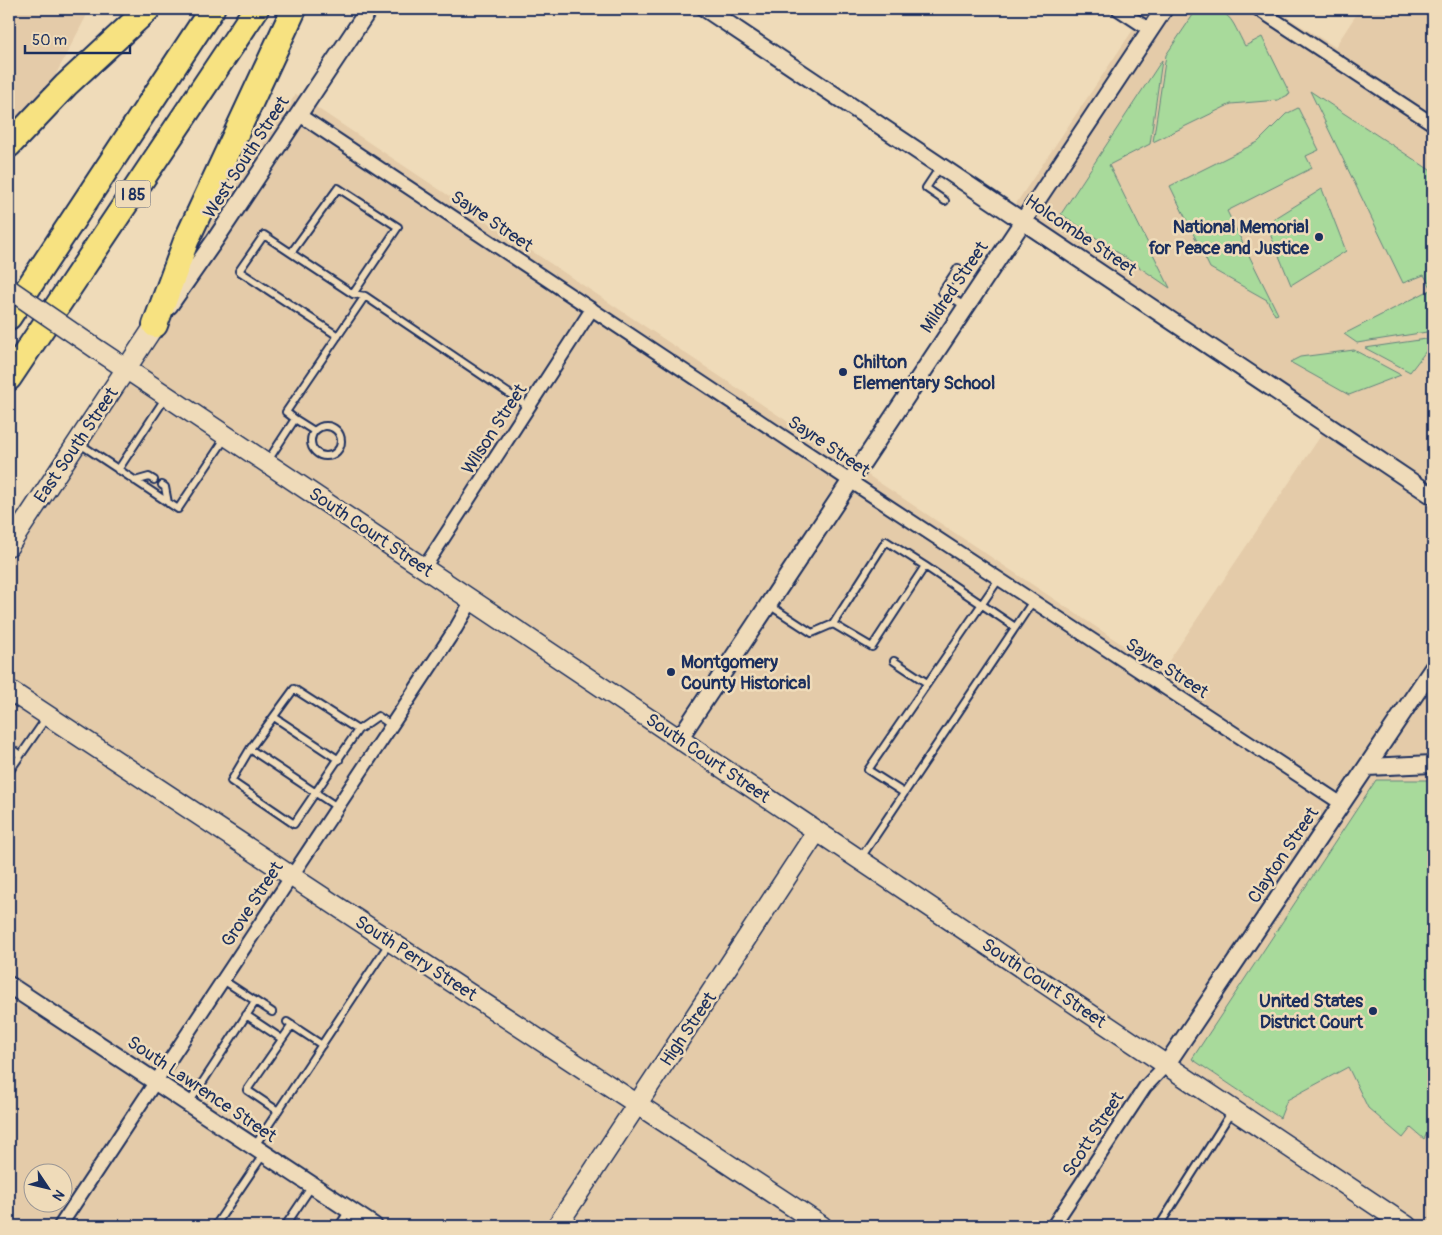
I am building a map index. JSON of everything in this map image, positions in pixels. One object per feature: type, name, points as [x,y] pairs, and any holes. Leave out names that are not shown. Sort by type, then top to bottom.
[{"type":"highway","points":[[9,145],[66,85],[148,9]]},
{"type":"highway","name":"I 85","points":[[9,317],[212,9]]},
{"type":"highway","name":"I 85","points":[[9,378],[256,9]]},
{"type":"highway","points":[[155,325],[186,241],[294,9]]},
{"type":"main road","name":"South Court Street","points":[[9,289],[1407,1226]]},
{"type":"main road","name":"East South Street","points":[[9,546],[155,325]]},
{"type":"main road","name":"South Perry Street","points":[[9,690],[822,1226]]},
{"type":"main road","name":"High Street","points":[[557,1226],[817,831]]},
{"type":"street","name":"West South Street","points":[[155,325],[215,240],[368,9]]},
{"type":"street","name":"Holcombe Street","points":[[706,9],[1433,496]]},
{"type":"street","points":[[1118,9],[1150,30]]},
{"type":"street","name":"Mildred Street","points":[[679,739],[1164,9]]},
{"type":"street","points":[[1258,9],[1433,124]]},
{"type":"street","name":"Sayre Street","points":[[298,114],[850,481],[1342,804]]},
{"type":"street","name":"Wilson Street","points":[[424,568],[592,309]]},
{"type":"street","name":"Grove Street","points":[[60,1226],[472,600]]},
{"type":"street","name":"Clayton Street","points":[[1166,1065],[1368,768],[1433,668]]},
{"type":"street","points":[[1368,768],[1433,764]]},
{"type":"street","name":"South Lawrence Street","points":[[9,985],[374,1226]]},
{"type":"street","name":"Scott Street","points":[[1053,1226],[1145,1087],[1166,1065]]},
{"type":"lane","points":[[941,166],[926,188],[945,201]]},
{"type":"lane","points":[[291,253],[338,188],[398,227],[353,294]]},
{"type":"lane","points":[[338,336],[239,271],[264,235],[353,294],[365,296],[529,407]]},
{"type":"lane","points":[[958,268],[942,292],[966,307]]},
{"type":"lane","points":[[314,431],[286,412],[365,296]]},
{"type":"lane","points":[[118,470],[167,396]]},
{"type":"lane","points":[[266,463],[295,419]]},
{"type":"lane","points":[[323,426],[333,428],[339,434],[341,444],[339,449],[326,456],[317,453],[312,445],[314,431],[323,426]]},
{"type":"lane","points":[[77,443],[178,509],[227,436]]},
{"type":"lane","points":[[134,481],[149,477],[154,480]]},
{"type":"lane","points":[[162,485],[165,487],[168,502]]},
{"type":"lane","points":[[768,604],[812,634],[833,624],[886,541],[1015,627]]},
{"type":"lane","points":[[833,624],[872,648],[925,566]]},
{"type":"lane","points":[[904,793],[868,770],[999,579]]},
{"type":"lane","points":[[860,860],[1033,601]]},
{"type":"lane","points":[[894,661],[927,682]]},
{"type":"lane","points":[[358,730],[294,689],[230,781],[294,824],[358,730],[378,716],[391,725]]},
{"type":"lane","points":[[9,772],[48,716]]},
{"type":"lane","points":[[274,717],[339,760]]},
{"type":"lane","points":[[10,750],[20,755]]},
{"type":"lane","points":[[250,750],[337,806]]},
{"type":"lane","points":[[215,1226],[259,1150],[278,1111],[390,941]]},
{"type":"lane","points":[[223,980],[272,1012]]},
{"type":"lane","points":[[188,1104],[255,1002]]},
{"type":"lane","points":[[246,1015],[282,1039]]},
{"type":"lane","points":[[278,1111],[247,1090],[282,1039],[289,1024],[322,1044]]},
{"type":"lane","points":[[1159,1226],[1233,1110]]},
{"type":"lane","points":[[285,1226],[312,1186]]},
{"type":"lane","points":[[339,1226],[349,1210]]},
{"type":"shaded area","points":[[9,9],[90,9],[9,164]]},
{"type":"shaded area","points":[[1147,9],[1274,9],[1335,47],[1360,9],[1433,9],[1433,1226],[9,1226],[9,525],[296,94],[1162,671],[1322,434],[1005,220]]},
{"type":"green space","points":[[1197,9],[1208,9],[1224,13],[1232,22],[1245,46],[1262,37],[1290,94],[1278,100],[1231,104],[1153,142],[1166,55]]},
{"type":"green space","points":[[1162,60],[1150,144],[1109,165],[1170,288],[1061,214]]},
{"type":"green space","points":[[1310,91],[1433,172],[1433,331],[1357,343],[1344,334],[1432,289],[1424,275],[1403,283]]},
{"type":"green space","points":[[1298,108],[1319,150],[1306,156],[1312,168],[1227,211],[1278,314],[1275,315],[1267,300],[1210,268],[1170,186],[1258,142],[1286,114]]},
{"type":"green space","points":[[1322,189],[1346,251],[1291,285],[1266,224]]},
{"type":"green space","points":[[1433,338],[1433,342],[1410,372],[1365,348]]},
{"type":"green space","points":[[1354,350],[1401,375],[1349,395],[1290,362],[1300,357]]},
{"type":"green space","points":[[1376,780],[1433,780],[1433,1122],[1424,1139],[1411,1128],[1403,1138],[1368,1108],[1348,1067],[1287,1100],[1280,1118],[1192,1059]]},
{"type":"place","name":"National Memorial for Peace and Justice","points":[[1319,237]]},
{"type":"place","name":"Chilton Elementary School","points":[[843,372]]},
{"type":"place","name":"Montgomery County Historical","points":[[671,672]]},
{"type":"place","name":"United States District Court","points":[[1373,1011]]}]
